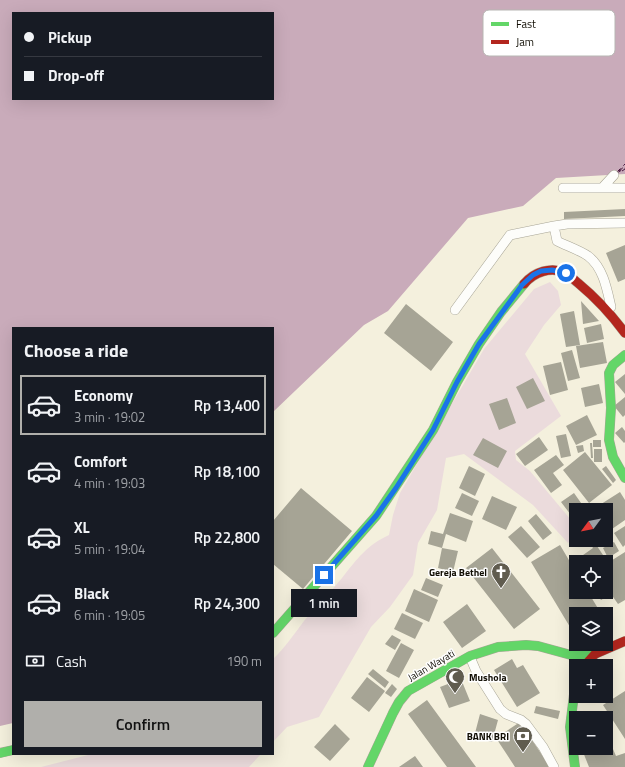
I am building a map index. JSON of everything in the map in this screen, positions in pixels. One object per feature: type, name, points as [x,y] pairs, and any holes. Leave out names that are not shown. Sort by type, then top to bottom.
[{"type":"main road","points":[[274,632],[354,542],[380,510],[433,430],[457,382],[479,344],[527,280],[541,271],[552,270],[566,273],[595,297],[613,316],[625,333]]},
{"type":"main road","points":[[624,356],[613,365],[609,373],[611,408],[609,440],[613,458],[625,478]]},
{"type":"main road","points":[[590,659],[595,654],[625,641]]},
{"type":"main road","name":"Jalan Wayati","points":[[368,767],[396,707],[408,691],[470,656],[498,647],[526,645],[538,646],[571,655],[595,654]]},
{"type":"main road","points":[[548,649],[557,660]]},
{"type":"main road","points":[[572,703],[570,727],[575,767]]},
{"type":"main road","points":[[0,753],[12,750]]},
{"type":"lane","points":[[602,188],[614,175]]},
{"type":"lane","points":[[563,188],[625,188]]},
{"type":"lane","points":[[455,310],[510,235],[567,224],[625,223]]},
{"type":"lane","points":[[554,226],[557,241],[587,256],[595,263],[605,281],[613,316]]},
{"type":"lane","points":[[288,598],[297,606]]},
{"type":"lane","points":[[470,656],[476,670],[500,709],[506,714],[521,720],[526,724],[554,767]]},
{"type":"shaded area","points":[[0,0],[625,0],[625,174],[556,178],[523,206],[468,218],[388,311],[364,325],[274,411],[274,327],[12,327],[12,723],[0,726]]},
{"type":"shaded area","points":[[550,282],[558,291],[561,305],[544,325],[525,354],[561,416],[515,451],[516,460],[530,471],[569,518],[569,542],[568,543],[533,505],[464,454],[446,458],[437,510],[418,543],[413,575],[390,607],[371,627],[319,717],[287,727],[274,741],[274,658],[309,615],[368,548],[389,535],[400,493],[484,349],[534,289]]},
{"type":"shaded area","points":[[88,755],[260,755],[249,767],[41,767]]},
{"type":"building","points":[[625,209],[625,216],[564,219],[564,212]]},
{"type":"building","points":[[625,245],[625,279],[618,282],[606,253]]},
{"type":"building","points":[[581,301],[599,321],[583,324]]},
{"type":"building","points":[[406,304],[453,342],[431,371],[384,333]]},
{"type":"building","points":[[574,311],[580,345],[566,347],[560,314]]},
{"type":"building","points":[[601,324],[604,339],[587,343],[584,328]]},
{"type":"building","points":[[603,342],[607,363],[580,368],[576,346]]},
{"type":"building","points":[[572,350],[580,378],[568,381],[561,353]]},
{"type":"building","points":[[561,362],[568,390],[550,395],[543,366]]},
{"type":"building","points":[[625,374],[625,394],[615,382]]},
{"type":"building","points":[[533,378],[545,401],[527,409],[516,387]]},
{"type":"building","points":[[599,384],[603,403],[585,407],[581,388]]},
{"type":"building","points":[[625,397],[625,415],[623,417],[614,406]]},
{"type":"building","points":[[507,398],[516,423],[499,430],[489,404]]},
{"type":"building","points":[[587,415],[597,435],[576,445],[566,426]]},
{"type":"building","points":[[622,427],[625,431],[624,443],[615,433]]},
{"type":"building","points":[[566,434],[571,456],[561,458],[556,436]]},
{"type":"building","points":[[539,437],[548,450],[525,466],[516,454]]},
{"type":"building","points":[[483,438],[507,451],[498,468],[473,455]]},
{"type":"building","points":[[593,440],[601,440],[601,447],[593,447]]},
{"type":"building","points":[[590,443],[592,443],[593,458],[591,458]]},
{"type":"building","points":[[583,445],[584,451],[578,453],[576,446]]},
{"type":"building","points":[[594,449],[602,449],[602,462],[594,462]]},
{"type":"building","points":[[585,452],[612,485],[589,503],[563,470]]},
{"type":"building","points":[[556,455],[564,465],[553,473],[562,485],[551,493],[534,470]]},
{"type":"building","points":[[469,466],[485,474],[475,496],[459,488]]},
{"type":"building","points":[[606,466],[616,480],[613,483],[602,469]]},
{"type":"building","points":[[301,488],[352,531],[303,589],[274,565],[274,520]]},
{"type":"building","points":[[620,492],[625,500],[625,520],[613,528],[613,503],[603,503]]},
{"type":"building","points":[[462,493],[479,501],[472,516],[455,508]]},
{"type":"building","points":[[574,493],[581,503],[569,503],[569,512],[561,502]]},
{"type":"building","points":[[492,496],[517,507],[506,530],[482,519]]},
{"type":"building","points":[[450,513],[473,521],[466,542],[446,534],[442,548],[428,544],[431,531],[443,534]]},
{"type":"building","points":[[536,514],[552,533],[543,540],[528,521]]},
{"type":"building","points":[[521,526],[540,547],[527,558],[508,537]]},
{"type":"building","points":[[625,526],[625,545],[623,547],[614,533]]},
{"type":"building","points":[[613,543],[619,551],[613,555],[606,555],[603,548],[613,547]]},
{"type":"building","points":[[560,545],[569,560],[569,599],[592,599],[597,607],[569,607],[569,625],[531,562]]},
{"type":"building","points":[[598,547],[603,555],[583,555],[593,548]]},
{"type":"building","points":[[442,548],[458,551],[453,572],[438,568]]},
{"type":"building","points":[[492,548],[540,609],[514,629],[466,568]]},
{"type":"building","points":[[625,552],[625,600],[618,604],[613,597],[613,560]]},
{"type":"building","points":[[426,578],[443,585],[438,597],[421,590]]},
{"type":"building","points":[[414,589],[438,600],[429,622],[405,611]]},
{"type":"building","points":[[467,604],[486,631],[462,648],[443,622]]},
{"type":"building","points":[[402,613],[423,623],[415,639],[394,629]]},
{"type":"building","points":[[392,635],[401,640],[395,650],[385,644]]},
{"type":"building","points":[[401,643],[414,650],[399,678],[386,671]]},
{"type":"building","points":[[512,659],[517,668],[523,665],[540,693],[517,707],[494,670]]},
{"type":"building","points":[[373,669],[389,682],[385,688],[368,674]]},
{"type":"building","points":[[367,677],[385,691],[369,712],[351,698]]},
{"type":"building","name":"Mushola","points":[[461,679],[470,701],[449,708],[440,687]]},
{"type":"building","points":[[392,684],[397,689],[391,697],[385,693]]},
{"type":"building","points":[[625,691],[625,739],[613,720],[613,711],[607,711],[603,705],[606,703],[613,703],[613,699]]},
{"type":"building","points":[[427,700],[476,767],[447,767],[408,714]]},
{"type":"building","points":[[536,706],[560,711],[558,719],[534,713]]},
{"type":"building","points":[[480,714],[498,720],[492,742],[474,737]]},
{"type":"building","name":"BANK BRI","points":[[520,722],[550,767],[515,767],[496,738]]},
{"type":"building","points":[[335,724],[350,739],[330,761],[314,747]]},
{"type":"building","points":[[613,749],[616,756],[625,753],[625,767],[589,767],[584,755],[613,755]]},
{"type":"building","points":[[415,756],[423,767],[399,767]]},
{"type":"ferry route","points":[[617,172],[625,164]]},
{"type":"ferry route","points":[[619,171],[625,166]]},
{"type":"ferry route","points":[[617,173],[625,168]]},
{"type":"traffic: fast","points":[[274,632],[376,516],[433,430],[457,382],[479,344],[501,312],[524,284]]},
{"type":"traffic: fast","points":[[625,355],[613,365],[609,373],[611,408],[609,440],[613,457],[625,478]]},
{"type":"traffic: fast","points":[[368,767],[393,713],[399,702],[408,691],[470,656],[498,647],[526,645],[538,646],[571,655],[595,654]]},
{"type":"traffic: fast","points":[[573,703],[570,727],[575,767]]},
{"type":"traffic: fast","points":[[0,753],[12,750]]},
{"type":"traffic: jam","points":[[524,284],[533,276],[543,271],[555,270],[566,273],[597,300],[625,333]]},
{"type":"traffic: jam","points":[[590,659],[595,654],[625,641]]},
{"type":"place","name":"Gereja Bethel","points":[[501,589]]},
{"type":"place","name":"Mushola","points":[[455,694]]},
{"type":"place","name":"BANK BRI","points":[[523,753]]},
{"type":"route","points":[[324,575],[376,516],[396,488],[433,430],[457,382],[479,344],[522,285],[533,275],[541,271],[558,270],[566,273]]}]
